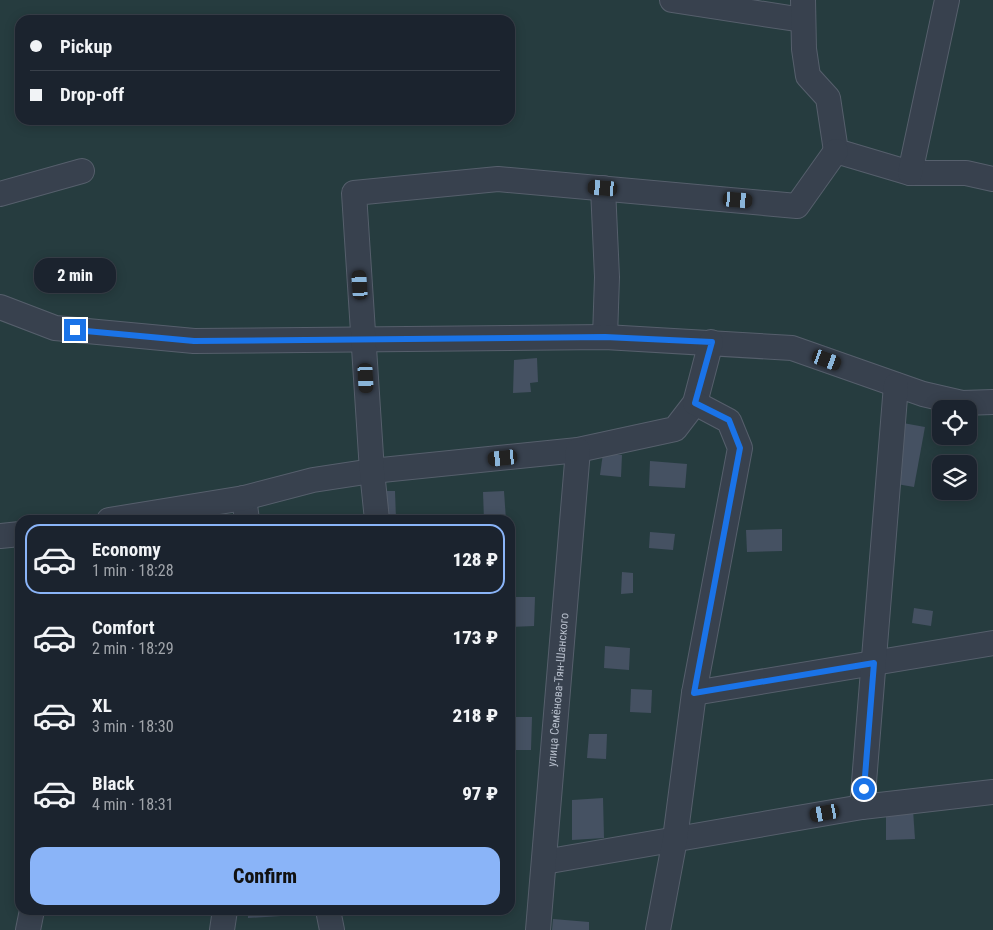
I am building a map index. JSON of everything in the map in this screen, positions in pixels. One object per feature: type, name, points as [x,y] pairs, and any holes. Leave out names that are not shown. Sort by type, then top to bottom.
[{"type":"street","points":[[376,515],[354,193],[498,179],[797,206],[836,151],[828,98],[808,76],[804,49],[803,10],[672,0]]},
{"type":"street","points":[[910,172],[947,0]]},
{"type":"street","points":[[836,151],[910,172],[966,173],[993,179]]},
{"type":"street","points":[[0,194],[82,171]]},
{"type":"street","points":[[603,188],[607,277],[605,337]]},
{"type":"street","points":[[0,307],[55,328],[194,341],[605,337],[792,348],[923,394],[962,403],[993,402]]},
{"type":"street","points":[[171,515],[246,509],[314,480],[578,450],[675,429],[695,403],[712,342]]},
{"type":"street","points":[[862,807],[896,385]]},
{"type":"street","points":[[658,930],[675,839],[694,693],[740,448],[729,420],[695,403]]},
{"type":"street","name":"улица Семёнова-Тян-Шанского","points":[[538,930],[578,450]]},
{"type":"street","points":[[0,536],[15,534]]},
{"type":"street","points":[[694,693],[993,644]]},
{"type":"street","points":[[544,862],[862,807],[993,792]]},
{"type":"street","points":[[28,930],[31,915]]},
{"type":"street","points":[[222,930],[224,915]]},
{"type":"street","points":[[329,915],[332,930]]},
{"type":"green space","points":[[0,0],[993,0],[993,930],[0,930]]},
{"type":"building","points":[[537,358],[538,382],[530,383],[531,392],[513,393],[514,360]]},
{"type":"building","points":[[903,423],[925,427],[914,487],[891,483]]},
{"type":"building","points":[[603,453],[622,455],[621,477],[600,475]]},
{"type":"building","points":[[650,461],[687,464],[685,488],[649,486]]},
{"type":"building","points":[[379,491],[395,491],[396,515],[381,515]]},
{"type":"building","points":[[504,491],[506,515],[484,515],[483,492]]},
{"type":"building","points":[[782,529],[782,551],[747,552],[746,530]]},
{"type":"building","points":[[650,532],[675,534],[673,550],[649,548]]},
{"type":"building","points":[[622,572],[633,573],[633,593],[621,594]]},
{"type":"building","points":[[515,597],[535,597],[534,626],[515,627]]},
{"type":"building","points":[[914,608],[933,611],[931,626],[912,623]]},
{"type":"building","points":[[605,646],[630,648],[629,670],[604,668]]},
{"type":"building","points":[[631,689],[652,690],[651,713],[630,712]]},
{"type":"building","points":[[515,717],[532,717],[531,750],[515,750]]},
{"type":"building","points":[[589,734],[607,734],[606,759],[587,758]]},
{"type":"building","points":[[603,798],[604,838],[572,840],[572,800]]},
{"type":"building","points":[[913,810],[915,839],[886,840],[886,812]]},
{"type":"building","points":[[248,915],[296,915],[248,918]]},
{"type":"building","points":[[553,919],[589,922],[589,930],[552,930]]},
{"type":"route","points":[[75,330],[194,341],[605,337],[712,342],[695,403],[729,420],[740,448],[694,693],[874,663],[864,789]]}]
